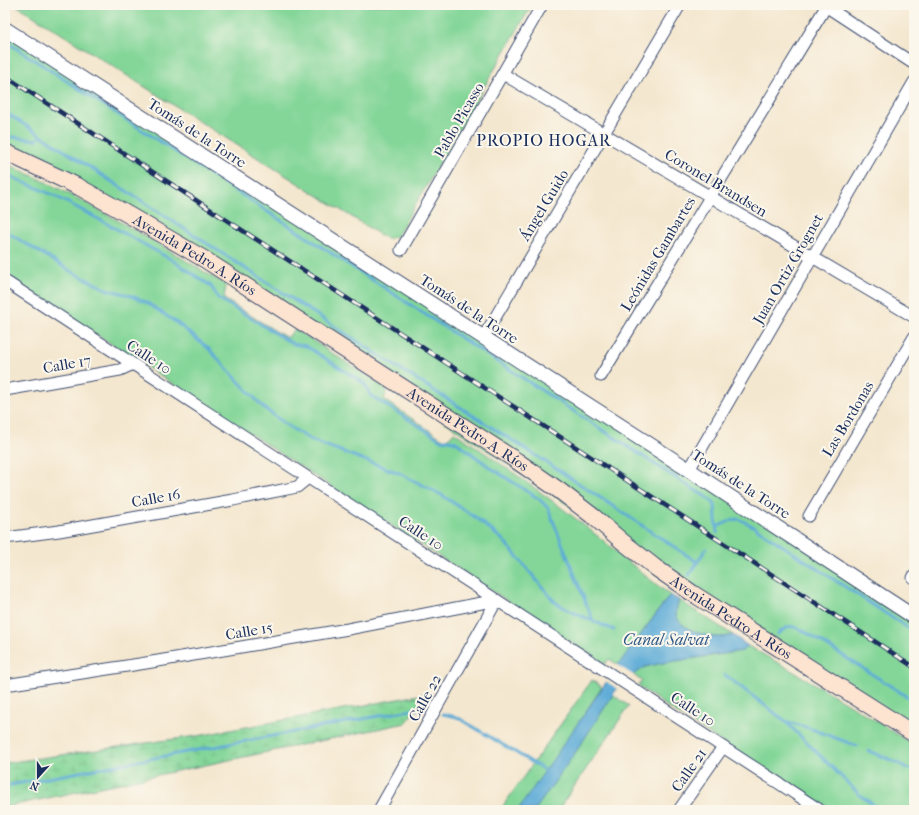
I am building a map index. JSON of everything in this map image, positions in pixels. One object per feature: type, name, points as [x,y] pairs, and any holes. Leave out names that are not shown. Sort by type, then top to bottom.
[{"type":"main road","name":"Avenida Pedro A. Ríos","points":[[5,152],[79,187],[210,263],[517,461],[566,496],[645,559],[692,593],[914,734]]},
{"type":"street","name":"Pablo Picasso","points":[[401,250],[542,5]]},
{"type":"street","name":"Ángel Guido","points":[[482,338],[680,5]]},
{"type":"street","points":[[826,5],[914,64]]},
{"type":"street","name":"Leónidas Gambartes","points":[[601,376],[826,5]]},
{"type":"street","name":"Tomás de la Torre","points":[[5,29],[482,338],[689,470],[914,617]]},
{"type":"street","name":"Coronel Brandsen","points":[[503,74],[914,317]]},
{"type":"street","name":"Juan Ortiz Grognet","points":[[689,470],[914,82]]},
{"type":"street","name":"Calle 10","points":[[5,281],[820,810]]},
{"type":"street","name":"Las Bordonas","points":[[809,516],[914,337]]},
{"type":"street","name":"Calle 17","points":[[5,390],[120,370],[132,364]]},
{"type":"street","name":"Calle 16","points":[[5,538],[74,528],[297,487],[308,478]]},
{"type":"street","name":"Calle 15","points":[[5,685],[348,629],[497,600]]},
{"type":"street","name":"Calle 22","points":[[379,810],[497,600]]},
{"type":"street","name":"Calle 21","points":[[679,810],[723,747]]},
{"type":"green space","points":[[16,5],[532,5],[397,236],[387,239]]},
{"type":"green space","points":[[5,29],[914,617],[914,734],[623,542],[204,259],[5,152]]},
{"type":"green space","points":[[5,163],[90,205],[226,285],[224,299],[287,338],[295,329],[387,389],[384,400],[446,441],[454,432],[565,510],[670,595],[618,665],[609,659],[605,664],[5,275]]},
{"type":"green space","points":[[679,600],[733,635],[723,637],[708,636],[687,627],[677,618],[676,611]]},
{"type":"green space","points":[[748,646],[832,694],[914,745],[914,810],[826,810],[669,708],[638,686],[642,681],[633,675],[645,667],[742,651]]},
{"type":"green space","points":[[592,680],[602,687],[546,771],[518,810],[500,810]]},
{"type":"green space","points":[[425,694],[406,723],[5,807],[5,763],[203,735]]},
{"type":"green space","points":[[613,695],[629,706],[558,810],[535,810],[577,750]]},
{"type":"water","name":"Canal Salvat","points":[[670,595],[679,600],[676,611],[677,618],[687,627],[708,636],[723,637],[733,635],[748,646],[742,651],[645,667],[633,675],[616,690],[577,750],[535,810],[518,810],[618,665]]},
{"type":"pier","points":[[616,664],[635,676],[619,690],[605,681]]},
{"type":"waterway","points":[[5,41],[708,498],[715,505],[717,533]]},
{"type":"waterway","points":[[5,112],[383,358],[560,471],[697,562]]},
{"type":"waterway","points":[[5,136],[37,140],[40,135]]},
{"type":"waterway","points":[[5,174],[55,196],[172,260],[211,286],[218,298],[293,344],[306,346],[365,384],[370,395],[441,440],[456,442],[491,468],[539,499],[548,508],[593,621]]},
{"type":"waterway","points":[[5,231],[74,273],[106,289],[129,295],[146,302],[177,323],[208,348],[264,408],[288,426],[311,440],[399,473],[440,494],[475,517],[503,540],[555,602],[568,610],[614,630]]},
{"type":"waterway","name":"Canal Salvat","points":[[717,527],[732,520],[739,519],[751,525],[914,632]]},
{"type":"waterway","name":"Canal Salvat","points":[[689,575],[706,549]]},
{"type":"waterway","points":[[778,634],[785,628],[791,626],[804,631],[914,701]]},
{"type":"waterway","points":[[725,675],[784,720],[860,795],[880,810]]},
{"type":"waterway","points":[[5,786],[429,707]]},
{"type":"waterway","points":[[443,714],[457,717],[548,772]]},
{"type":"waterway","points":[[785,721],[809,728],[857,746]]},
{"type":"waterway","points":[[869,751],[914,771]]},
{"type":"railway","points":[[5,76],[914,667]]},
{"type":"district","name":"PROPIO HOGAR","points":[[544,140]]}]
